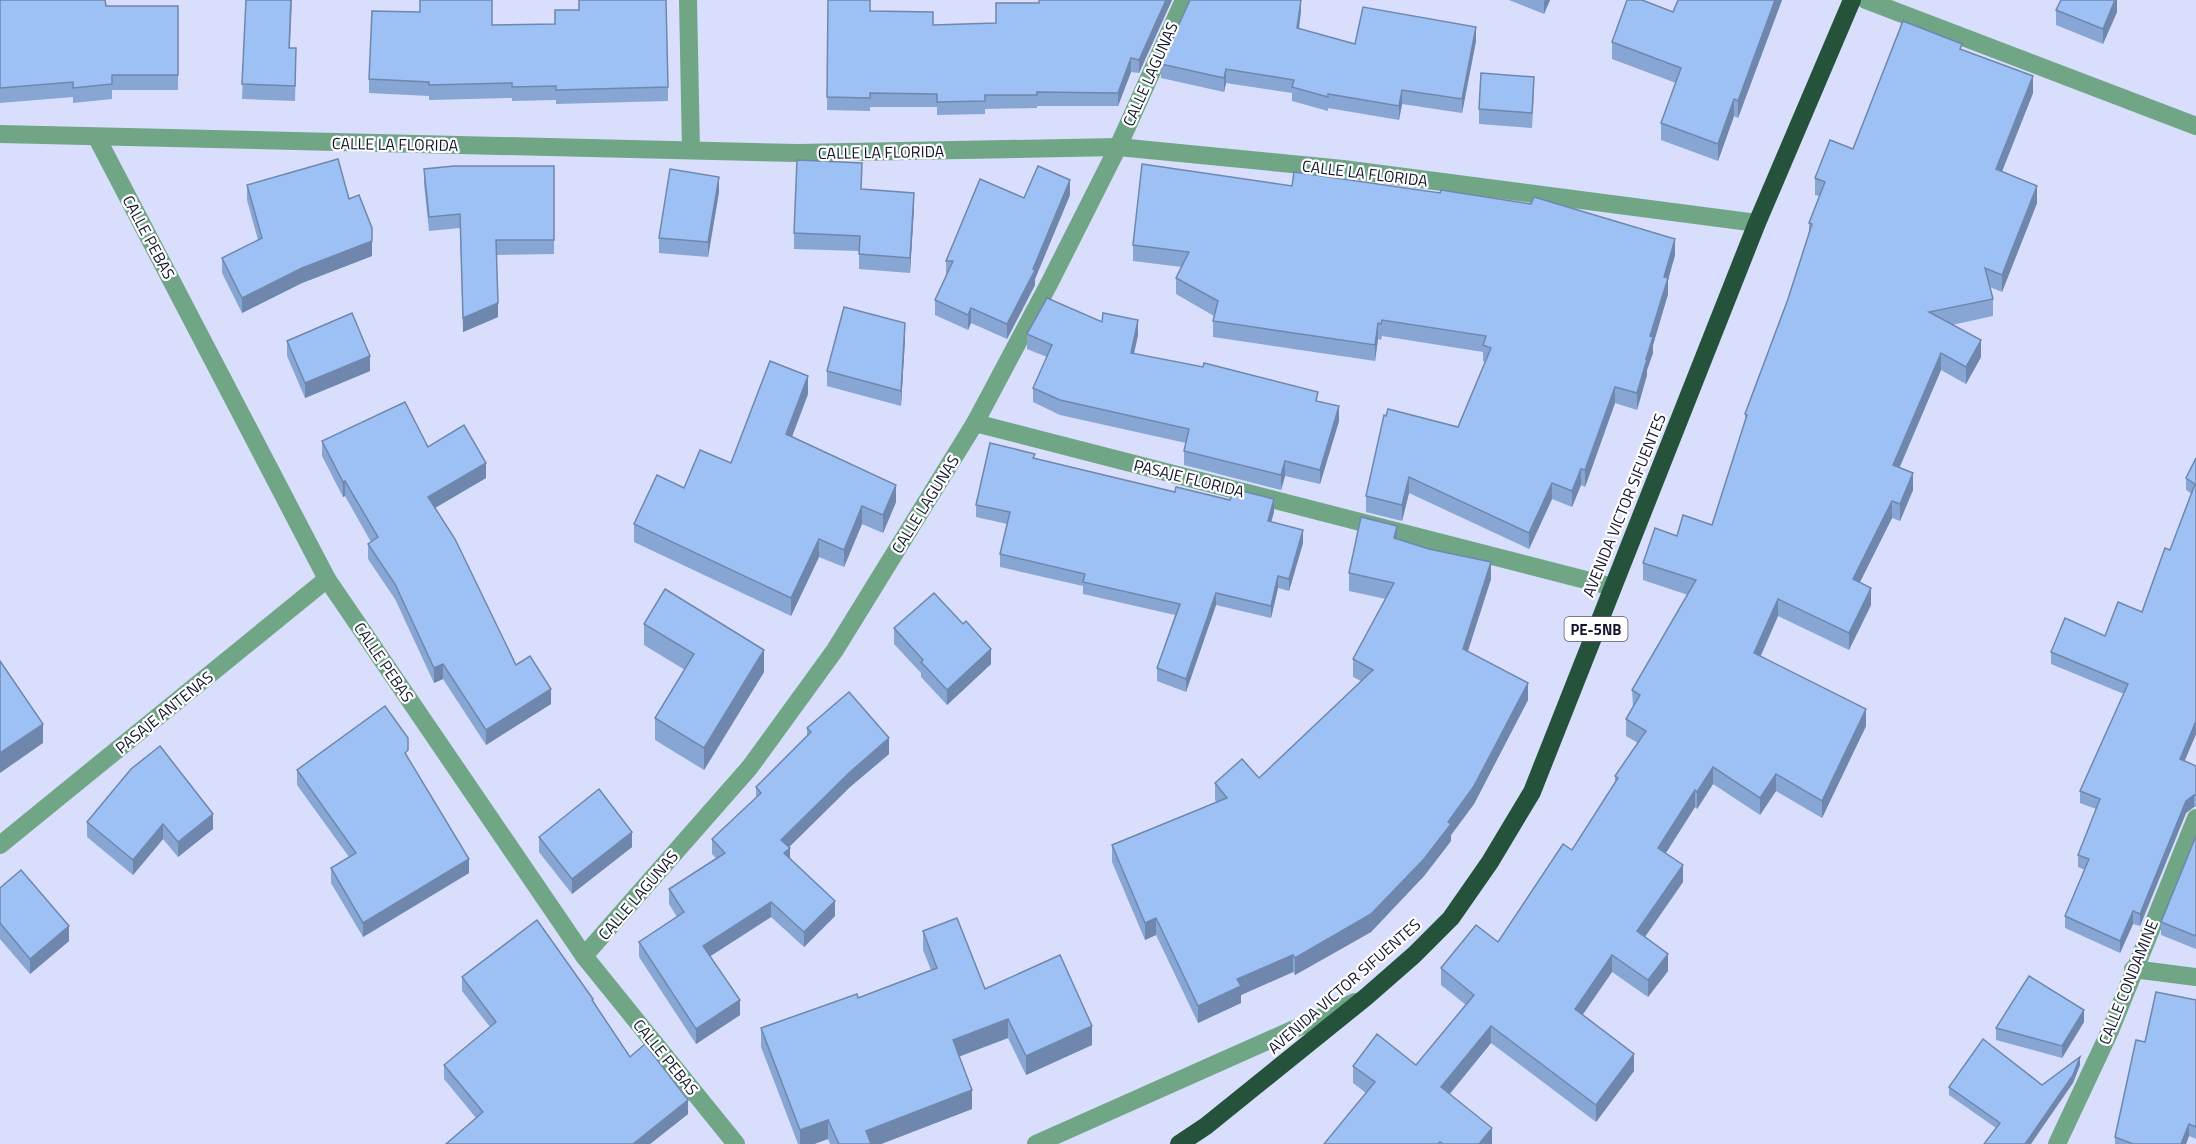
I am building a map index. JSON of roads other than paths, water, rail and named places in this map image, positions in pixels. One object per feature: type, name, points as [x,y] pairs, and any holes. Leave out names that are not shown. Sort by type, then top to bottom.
[{"type":"highway","name":"AVENIDA VICTOR SIFUENTES","points":[[1179,1144],[1206,1126],[1366,998],[1414,955],[1451,918],[1490,862],[1532,792],[1757,223],[1852,0]]},
{"type":"street","points":[[688,0],[691,150]]},
{"type":"street","name":"CALLE LAGUNAS","points":[[584,956],[750,767],[835,650],[975,423],[1118,147],[1184,0]]},
{"type":"street","points":[[1866,0],[2196,126]]},
{"type":"street","name":"CALLE LA FLORIDA","points":[[0,134],[798,153],[1118,147],[1343,169],[1757,223]]},
{"type":"street","name":"CALLE PEBAS","points":[[97,138],[327,579],[584,956],[736,1144]]},
{"type":"street","name":"PASAJE FLORIDA","points":[[975,423],[1613,587]]},
{"type":"street","name":"PASAJE ANTENAS","points":[[0,845],[327,579]]},
{"type":"street","name":"CALLE CONDAMINE","points":[[2057,1144],[2110,1030],[2196,818]]},
{"type":"street","points":[[2133,969],[2196,977]]},
{"type":"street","points":[[1036,1144],[1366,998]]}]
